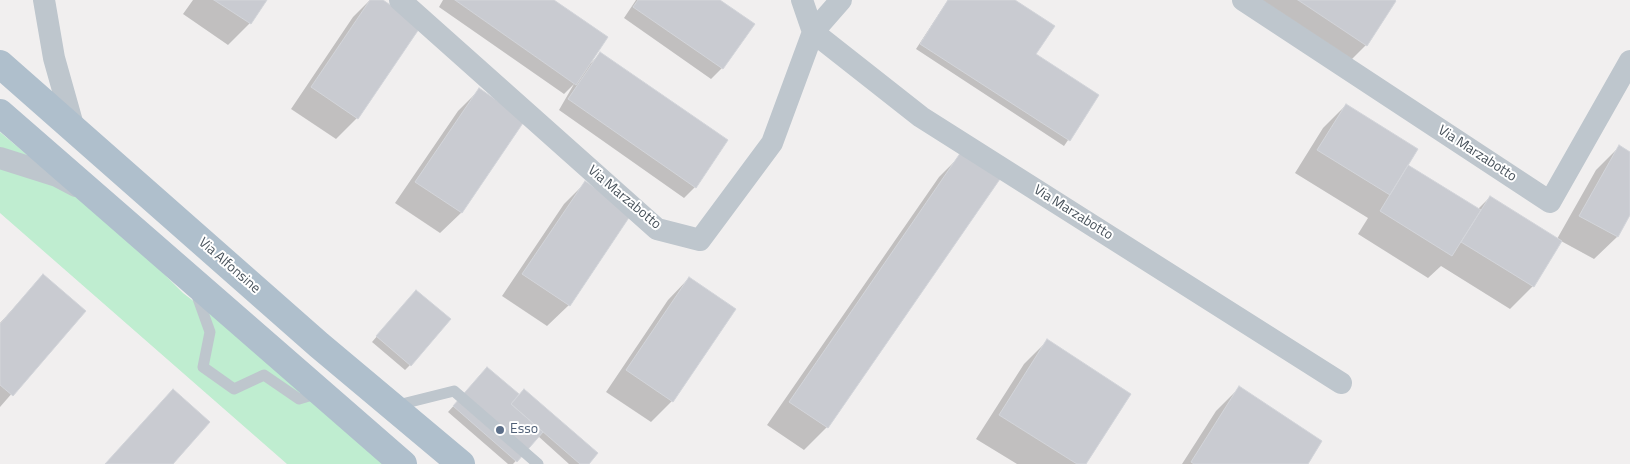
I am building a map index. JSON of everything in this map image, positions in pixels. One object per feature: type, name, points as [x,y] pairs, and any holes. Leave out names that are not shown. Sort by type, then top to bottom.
[{"type":"main road","name":"Via Alfonsine","points":[[0,64],[319,345],[462,464]]},
{"type":"main road","points":[[0,113],[103,200],[403,464]]},
{"type":"street","points":[[44,0],[54,58],[74,129]]},
{"type":"street","name":"Via Marzabotto","points":[[400,0],[657,229],[700,240],[772,143],[813,32],[841,0]]},
{"type":"street","points":[[802,0],[813,32]]},
{"type":"street","name":"Via Marzabotto","points":[[1244,0],[1550,202],[1630,61]]},
{"type":"street","name":"Via Marzabotto","points":[[813,32],[921,117],[1341,383]]},
{"type":"street","points":[[0,158],[57,176],[103,200]]},
{"type":"lane","points":[[189,275],[210,332],[203,367],[234,389],[264,374],[299,398],[322,392]]},
{"type":"lane","points":[[392,406],[454,391],[538,464]]},
{"type":"green space","points":[[0,132],[141,251],[183,293],[283,370],[385,464],[287,464],[0,213]]},
{"type":"building","points":[[214,0],[267,0],[251,24]]},
{"type":"building","points":[[370,0],[383,0],[421,26],[358,119],[311,87]]},
{"type":"building","points":[[455,0],[554,0],[608,37],[576,85]]},
{"type":"building","points":[[638,0],[720,0],[755,24],[723,69],[633,7]]},
{"type":"building","points":[[948,0],[1015,0],[1055,26],[1036,54],[1099,95],[1070,141],[920,44]]},
{"type":"building","points":[[1298,0],[1395,0],[1396,1],[1367,46]]},
{"type":"building","points":[[600,52],[728,140],[696,188],[568,99]]},
{"type":"building","points":[[479,88],[525,120],[462,213],[415,182]]},
{"type":"building","points":[[1346,104],[1418,149],[1390,195],[1317,150]]},
{"type":"building","points":[[1619,145],[1630,152],[1630,215],[1618,237],[1579,216]]},
{"type":"building","points":[[961,152],[1000,179],[828,428],[789,402]]},
{"type":"building","points":[[1408,165],[1481,210],[1452,256],[1380,211]]},
{"type":"building","points":[[585,181],[632,213],[570,306],[522,274]]},
{"type":"building","points":[[1490,196],[1562,241],[1534,287],[1461,242]]},
{"type":"building","points":[[43,274],[86,311],[13,396],[0,385],[0,324]]},
{"type":"building","points":[[689,277],[736,309],[673,402],[626,370]]},
{"type":"building","points":[[416,290],[451,319],[411,366],[376,336]]},
{"type":"building","points":[[1047,339],[1131,394],[1086,464],[1077,464],[999,415]]},
{"type":"building","points":[[487,367],[519,394],[511,404],[543,432],[517,462],[453,406]]},
{"type":"building","points":[[1239,386],[1322,441],[1308,464],[1194,464],[1191,462]]},
{"type":"building","points":[[173,389],[210,422],[173,464],[105,464]]},
{"type":"building","points":[[524,389],[598,453],[589,464],[580,464],[511,404]]},
{"type":"place","name":"Esso","points":[[500,430]]}]
